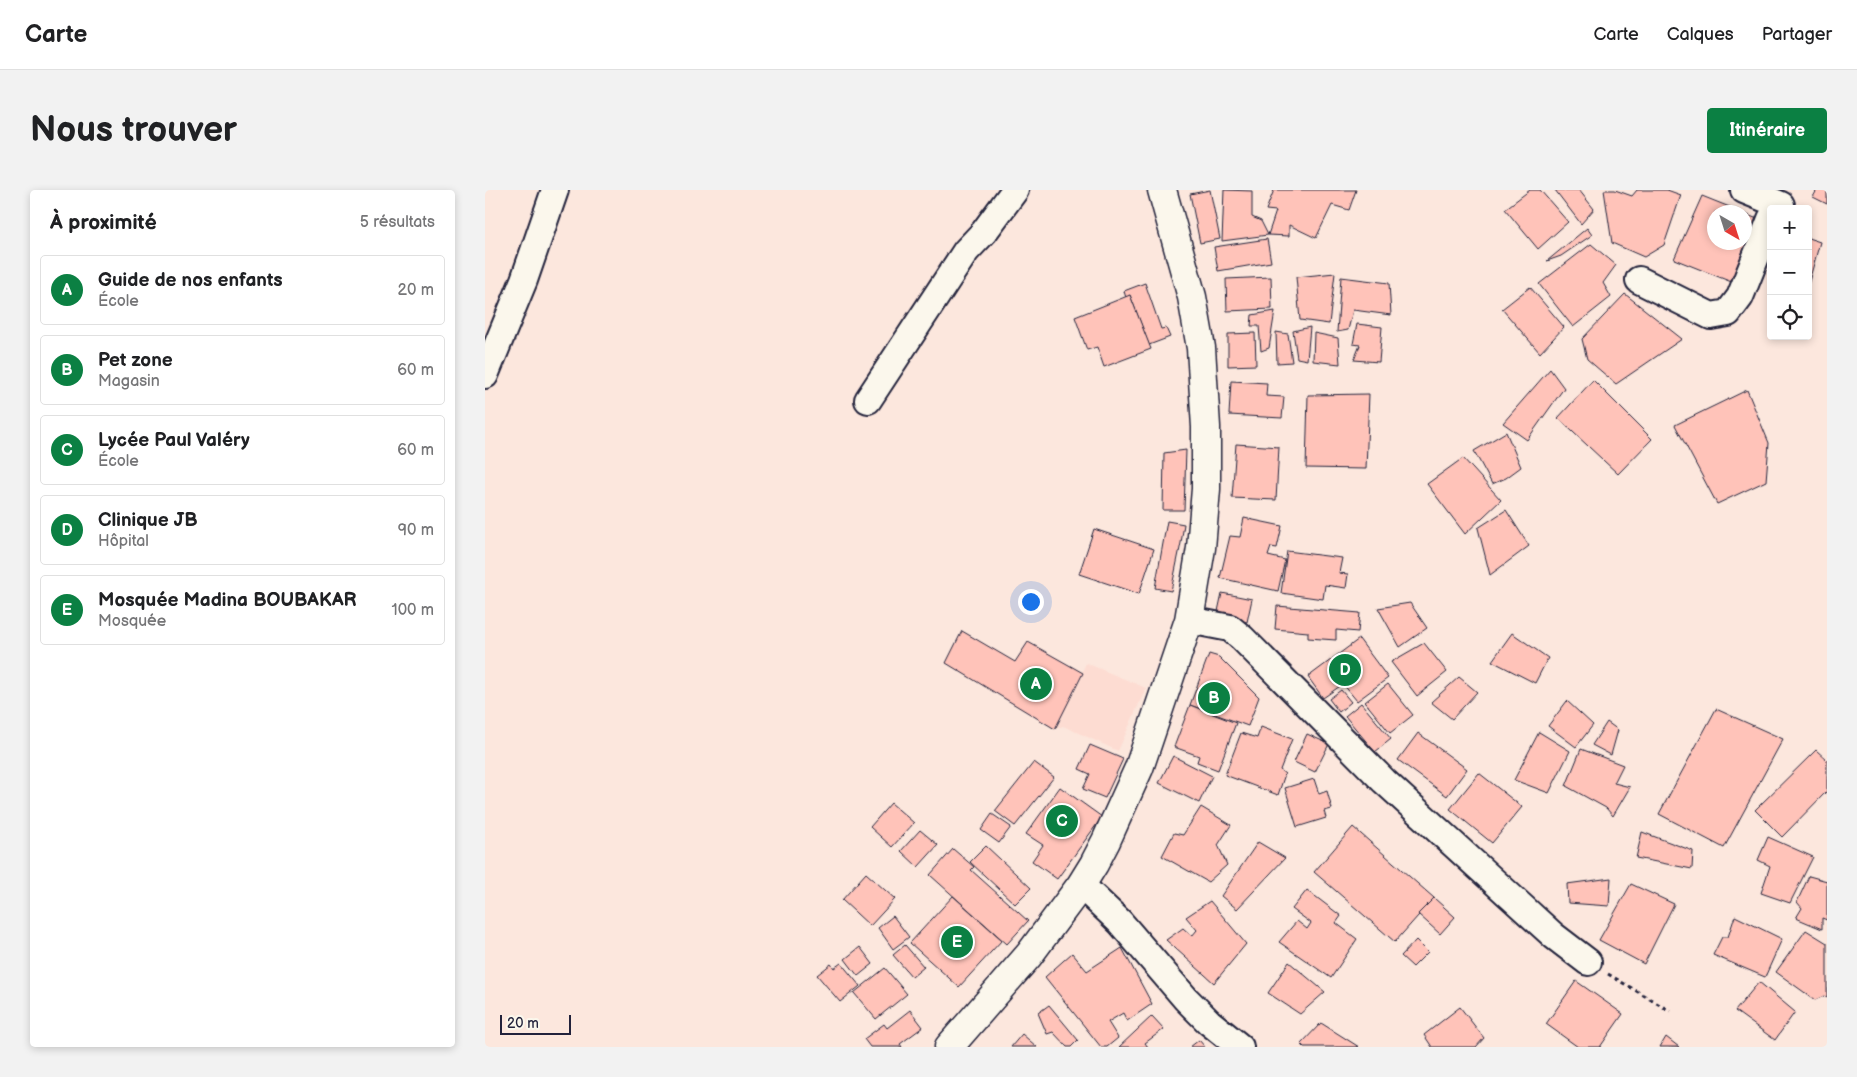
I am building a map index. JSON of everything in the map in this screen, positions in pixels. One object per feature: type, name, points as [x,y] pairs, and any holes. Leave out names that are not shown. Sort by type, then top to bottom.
[{"type":"main road","points":[[949,1047],[1029,955],[1081,885],[1106,841],[1139,768],[1189,620],[1201,548],[1206,489],[1206,427],[1201,348],[1190,288],[1162,190]]},
{"type":"street","points":[[485,375],[524,280],[555,190]]},
{"type":"street","points":[[868,400],[966,251],[984,232],[1015,190]]},
{"type":"street","points":[[1744,190],[1769,205]]},
{"type":"street","points":[[1639,280],[1711,316],[1728,313],[1740,297],[1767,231]]},
{"type":"street","points":[[1189,620],[1230,628],[1242,638],[1385,780],[1554,936],[1588,962]]},
{"type":"street","points":[[1081,885],[1120,922],[1186,999],[1209,1022],[1240,1047]]},
{"type":"path","points":[[1588,962],[1670,1011]]},
{"type":"shaded area","points":[[962,631],[1015,662],[1028,642],[1082,672],[1086,663],[1146,688],[1118,751],[1063,726],[1055,729],[946,663]]},
{"type":"building","points":[[1210,190],[1220,239],[1200,243],[1190,194]]},
{"type":"building","points":[[1224,190],[1252,191],[1252,217],[1261,221],[1268,235],[1222,241]]},
{"type":"building","points":[[1274,190],[1356,190],[1349,210],[1332,205],[1316,238],[1289,225],[1289,236],[1268,235],[1276,211],[1266,210]]},
{"type":"building","points":[[1530,190],[1540,190],[1568,222],[1538,249],[1505,209]]},
{"type":"building","points":[[1555,190],[1579,190],[1594,209],[1581,224]]},
{"type":"building","points":[[1604,190],[1615,190],[1632,196],[1637,190],[1667,190],[1681,195],[1664,245],[1644,257],[1612,243]]},
{"type":"building","points":[[1817,190],[1827,190],[1827,204],[1813,197]]},
{"type":"building","points":[[1702,196],[1724,205],[1707,205],[1707,250],[1748,250],[1734,283],[1674,259]]},
{"type":"building","points":[[1752,217],[1760,220],[1752,239]]},
{"type":"building","points":[[1587,228],[1592,235],[1561,256],[1547,261]]},
{"type":"building","points":[[1267,239],[1271,262],[1218,271],[1214,247]]},
{"type":"building","points":[[1812,239],[1820,242],[1812,271]]},
{"type":"building","points":[[1591,244],[1616,265],[1603,283],[1611,297],[1573,327],[1539,284]]},
{"type":"building","points":[[1335,273],[1329,324],[1300,320],[1296,277]]},
{"type":"building","points":[[1271,277],[1272,309],[1227,311],[1226,279]]},
{"type":"building","points":[[1341,277],[1389,283],[1391,315],[1353,310],[1348,330],[1337,332]]},
{"type":"building","points":[[1145,283],[1161,329],[1166,328],[1170,337],[1149,345],[1130,295],[1126,298],[1124,291]]},
{"type":"building","points":[[1530,287],[1564,327],[1540,353],[1502,309]]},
{"type":"building","points":[[1625,294],[1682,339],[1616,384],[1587,359],[1582,339]]},
{"type":"building","points":[[1130,295],[1151,349],[1104,367],[1097,347],[1087,350],[1075,317]]},
{"type":"building","points":[[1275,311],[1269,348],[1261,351],[1259,326],[1251,326],[1252,315]]},
{"type":"building","points":[[1357,324],[1382,327],[1379,362],[1354,360],[1360,345],[1353,344]]},
{"type":"building","points":[[1310,327],[1307,360],[1297,358],[1293,331]]},
{"type":"building","points":[[1276,332],[1288,334],[1292,362],[1277,363]]},
{"type":"building","points":[[1255,333],[1256,365],[1228,366],[1228,334]]},
{"type":"building","points":[[1314,333],[1338,338],[1340,364],[1313,361]]},
{"type":"building","points":[[1550,369],[1564,388],[1527,440],[1503,423]]},
{"type":"building","points":[[1593,380],[1652,439],[1618,474],[1558,418]]},
{"type":"building","points":[[1231,381],[1267,383],[1266,396],[1284,397],[1282,418],[1229,415]]},
{"type":"building","points":[[1747,390],[1769,443],[1766,481],[1717,504],[1675,425]]},
{"type":"building","points":[[1369,394],[1366,469],[1306,468],[1308,395]]},
{"type":"building","points":[[1506,432],[1521,467],[1506,478],[1492,484],[1474,451]]},
{"type":"building","points":[[1236,444],[1279,447],[1276,500],[1232,498]]},
{"type":"building","points":[[1186,450],[1184,510],[1163,510],[1164,453]]},
{"type":"building","points":[[1463,458],[1501,500],[1465,534],[1427,484]]},
{"type":"building","points":[[1506,510],[1529,546],[1490,575],[1478,528]]},
{"type":"building","points":[[1244,518],[1282,526],[1277,548],[1271,547],[1268,556],[1285,560],[1278,591],[1220,578],[1230,536],[1240,537]]},
{"type":"building","points":[[1167,521],[1184,524],[1171,591],[1155,588]]},
{"type":"building","points":[[1094,529],[1154,549],[1139,594],[1079,574]]},
{"type":"building","points":[[1287,551],[1342,558],[1339,573],[1348,574],[1346,588],[1325,585],[1323,599],[1281,593]]},
{"type":"building","points":[[1222,593],[1252,599],[1247,622],[1217,616]]},
{"type":"building","points":[[1410,603],[1427,628],[1400,647],[1378,608]]},
{"type":"building","points":[[1277,606],[1360,613],[1358,632],[1336,630],[1336,640],[1308,638],[1308,632],[1275,629]]},
{"type":"building","points":[[962,631],[1015,662],[1028,642],[1083,673],[1055,729],[946,663]]},
{"type":"building","points":[[1512,633],[1548,658],[1535,683],[1492,661]]},
{"type":"building","points":[[1359,639],[1388,678],[1357,701],[1343,684],[1323,698],[1308,677]]},
{"type":"building","points":[[1424,643],[1447,672],[1417,696],[1391,662]]},
{"type":"building","points":[[1209,654],[1219,657],[1259,697],[1248,726],[1190,705]]},
{"type":"building","points":[[1459,677],[1477,692],[1452,719],[1431,702]]},
{"type":"building","points":[[1388,684],[1413,715],[1390,733],[1365,702]]},
{"type":"building","points":[[1341,690],[1351,702],[1339,712],[1329,699]]},
{"type":"building","points":[[1567,701],[1593,725],[1576,747],[1548,726]]},
{"type":"building","points":[[1361,703],[1391,739],[1375,752],[1345,716]]},
{"type":"building","points":[[1190,705],[1236,723],[1218,770],[1197,762],[1199,756],[1174,747]]},
{"type":"building","points":[[1716,709],[1783,739],[1724,848],[1659,814]]},
{"type":"building","points":[[1607,722],[1618,730],[1611,755],[1592,745]]},
{"type":"building","points":[[1261,727],[1292,739],[1280,770],[1285,774],[1278,795],[1225,775],[1241,733],[1257,738]]},
{"type":"building","points":[[1539,732],[1570,751],[1549,793],[1514,780]]},
{"type":"building","points":[[1418,733],[1467,769],[1447,796],[1398,760]]},
{"type":"building","points":[[1307,734],[1329,744],[1315,772],[1294,762]]},
{"type":"building","points":[[1090,745],[1123,759],[1105,798],[1083,789],[1090,774],[1079,769]]},
{"type":"building","points":[[1581,749],[1623,765],[1614,783],[1630,787],[1613,816],[1606,808],[1566,786]]},
{"type":"building","points":[[1816,750],[1827,760],[1827,791],[1782,837],[1755,810]]},
{"type":"building","points":[[1173,756],[1212,776],[1199,803],[1159,783]]},
{"type":"building","points":[[1034,762],[1054,777],[1015,826],[995,811]]},
{"type":"building","points":[[1479,773],[1522,807],[1492,843],[1450,809]]},
{"type":"building","points":[[1314,779],[1319,794],[1327,791],[1332,809],[1324,811],[1326,818],[1297,827],[1285,788]]},
{"type":"building","points":[[1060,787],[1102,817],[1057,879],[1032,861],[1043,845],[1026,834]]},
{"type":"building","points":[[891,803],[914,823],[892,847],[870,827]]},
{"type":"building","points":[[1201,807],[1231,825],[1218,845],[1227,865],[1208,882],[1162,856],[1174,833],[1183,835]]},
{"type":"building","points":[[992,814],[1011,827],[999,843],[981,830]]},
{"type":"building","points":[[1353,827],[1434,898],[1395,942],[1314,872]]},
{"type":"building","points":[[920,830],[938,845],[918,867],[901,851]]},
{"type":"building","points":[[1642,832],[1693,851],[1692,869],[1636,858]]},
{"type":"building","points":[[1768,837],[1813,857],[1790,903],[1761,893],[1770,866],[1758,860]]},
{"type":"building","points":[[1258,842],[1285,858],[1237,909],[1221,896]]},
{"type":"building","points":[[986,846],[1031,888],[1015,904],[970,862]]},
{"type":"building","points":[[953,849],[974,867],[971,870],[1028,921],[1007,944],[930,875]]},
{"type":"building","points":[[866,873],[895,899],[870,926],[842,900]]},
{"type":"building","points":[[1809,876],[1827,881],[1827,920],[1822,918],[1822,929],[1796,918],[1802,908],[1797,902]]},
{"type":"building","points":[[1611,878],[1609,906],[1568,903],[1567,884]]},
{"type":"building","points":[[1631,884],[1674,904],[1644,964],[1599,940]]},
{"type":"building","points":[[1307,890],[1341,916],[1336,923],[1357,939],[1331,978],[1279,942],[1297,921],[1307,929],[1311,923],[1292,909]]},
{"type":"building","points":[[953,896],[1002,940],[959,987],[910,943]]},
{"type":"building","points":[[1434,898],[1455,917],[1440,934],[1418,914]]},
{"type":"building","points":[[1210,901],[1246,944],[1214,983],[1166,940],[1183,928],[1192,936],[1197,930],[1186,917]]},
{"type":"building","points":[[893,916],[909,937],[893,949],[878,928]]},
{"type":"building","points":[[1735,916],[1782,939],[1765,977],[1713,955],[1722,937],[1728,937]]},
{"type":"building","points":[[1806,930],[1827,943],[1827,998],[1824,996],[1815,1000],[1776,972]]},
{"type":"building","points":[[1416,940],[1428,952],[1413,967],[1401,956]]},
{"type":"building","points":[[905,945],[924,967],[912,977],[893,955]]},
{"type":"building","points":[[860,947],[873,964],[858,976],[845,959]]},
{"type":"building","points":[[1122,948],[1152,1004],[1127,1021],[1123,1013],[1108,1022],[1118,1038],[1107,1047],[1101,1047],[1045,977],[1072,953],[1087,971]]},
{"type":"building","points":[[1289,962],[1325,992],[1300,1014],[1268,993]]},
{"type":"building","points":[[841,963],[860,986],[840,1002],[817,975],[831,964],[834,968]]},
{"type":"building","points":[[885,968],[907,994],[876,1019],[854,993]]},
{"type":"building","points":[[1576,981],[1623,1014],[1600,1047],[1578,1047],[1546,1024]]},
{"type":"building","points":[[1759,982],[1795,1012],[1775,1040],[1735,1011]]},
{"type":"building","points":[[1049,1005],[1078,1040],[1071,1047],[1067,1047],[1053,1032],[1047,1034],[1038,1013]]},
{"type":"building","points":[[1460,1007],[1484,1038],[1476,1047],[1432,1047],[1424,1035]]},
{"type":"building","points":[[910,1010],[923,1027],[900,1044],[902,1047],[870,1047],[864,1039],[884,1024],[887,1028]]},
{"type":"building","points":[[1152,1016],[1164,1029],[1145,1043],[1148,1047],[1119,1047]]},
{"type":"building","points":[[1321,1023],[1359,1047],[1304,1047],[1301,1044]]},
{"type":"building","points":[[1022,1034],[1037,1047],[1011,1047]]},
{"type":"building","points":[[1666,1037],[1679,1047],[1660,1047]]},
{"type":"building","points":[[1199,1040],[1205,1047],[1190,1047]]},
{"type":"place","name":"Clinique JB","points":[[1345,670]]},
{"type":"place","name":"Guide de nos enfants","points":[[1036,684]]},
{"type":"place","name":"Pet zone","points":[[1214,698]]},
{"type":"place","name":"Lycée Paul Valéry","points":[[1062,821]]},
{"type":"place","name":"Mosquée Madina BOUBAKAR","points":[[957,942]]}]
